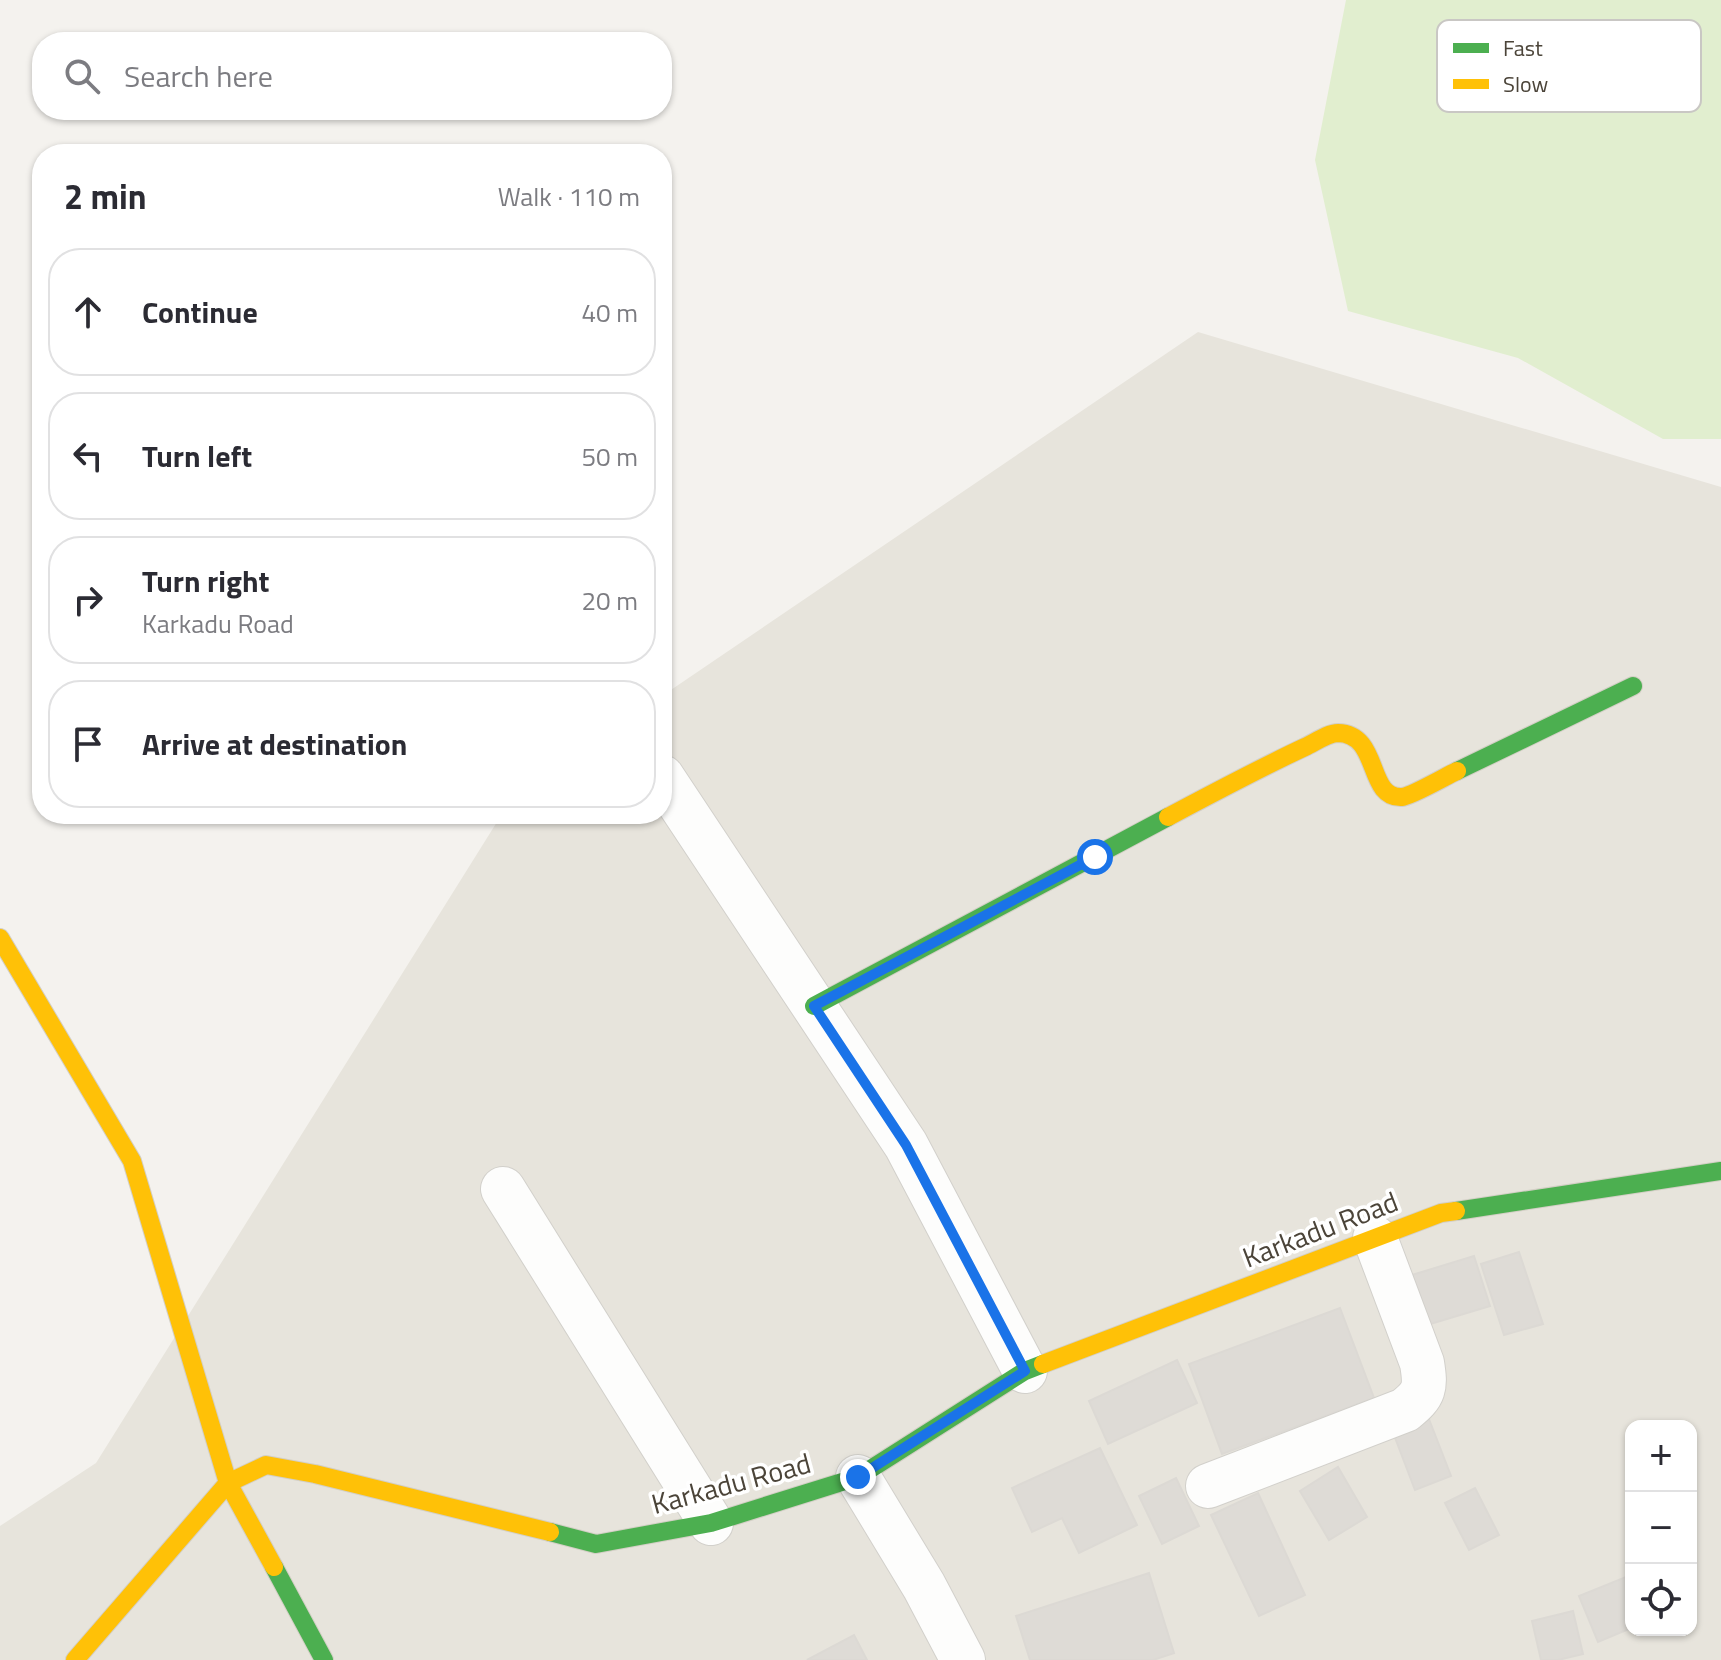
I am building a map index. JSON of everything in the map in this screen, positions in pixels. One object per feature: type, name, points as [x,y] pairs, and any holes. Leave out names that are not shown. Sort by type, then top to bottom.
[{"type":"street","points":[[814,1006],[1253,772],[1335,733],[1350,733],[1360,739],[1383,790],[1394,797],[1403,797],[1633,686]]},
{"type":"street","points":[[672,792],[906,1145],[1025,1371]]},
{"type":"street","points":[[0,938],[132,1161],[228,1483],[324,1660]]},
{"type":"street","name":"Karkadu Road","points":[[75,1660],[228,1483],[266,1465],[315,1474],[596,1544],[711,1523],[858,1477],[1025,1371],[1441,1213],[1721,1171]]},
{"type":"street","points":[[503,1189],[711,1523]]},
{"type":"street","points":[[1208,1486],[1405,1410],[1419,1399],[1425,1384],[1422,1363],[1375,1238]]},
{"type":"street","points":[[858,1477],[924,1586],[963,1660]]},
{"type":"shaded area","points":[[1198,332],[1721,487],[1721,1660],[0,1660],[0,1526],[96,1463],[496,824],[672,824],[672,689]]},
{"type":"green space","points":[[1346,0],[1721,0],[1721,439],[1663,439],[1518,358],[1348,311],[1315,160]]},
{"type":"building","points":[[1519,1252],[1543,1324],[1504,1335],[1481,1264]]},
{"type":"building","points":[[1474,1256],[1490,1306],[1427,1325],[1412,1275]]},
{"type":"building","points":[[1340,1308],[1374,1398],[1222,1454],[1189,1364]]},
{"type":"building","points":[[1177,1360],[1197,1403],[1108,1444],[1089,1401]]},
{"type":"building","points":[[1427,1414],[1451,1476],[1415,1490],[1391,1427]]},
{"type":"building","points":[[1100,1448],[1137,1525],[1079,1553],[1062,1518],[1032,1532],[1012,1488]]},
{"type":"building","points":[[1338,1467],[1367,1517],[1329,1540],[1300,1491]]},
{"type":"building","points":[[1176,1478],[1199,1526],[1162,1544],[1139,1496]]},
{"type":"building","points":[[1475,1488],[1499,1535],[1469,1550],[1445,1503]]},
{"type":"building","points":[[1258,1493],[1305,1595],[1259,1616],[1211,1515]]},
{"type":"building","points":[[1149,1573],[1174,1653],[1153,1660],[1030,1660],[1016,1616]]},
{"type":"building","points":[[1625,1577],[1625,1631],[1598,1642],[1579,1596]]},
{"type":"building","points":[[1573,1611],[1583,1654],[1558,1660],[1541,1660],[1532,1621]]},
{"type":"building","points":[[854,1635],[867,1660],[807,1660]]},
{"type":"traffic: fast","points":[[1457,771],[1633,686]]},
{"type":"traffic: fast","points":[[814,1006],[1168,817]]},
{"type":"traffic: fast","points":[[1456,1211],[1721,1171]]},
{"type":"traffic: fast","points":[[550,1532],[596,1544],[711,1523],[858,1477],[1025,1371],[1043,1364]]},
{"type":"traffic: fast","points":[[274,1567],[324,1660]]},
{"type":"traffic: slow","points":[[1168,817],[1334,733],[1352,736],[1361,744],[1377,778],[1391,795],[1407,796],[1457,771]]},
{"type":"traffic: slow","points":[[0,938],[132,1161],[228,1483],[274,1567]]},
{"type":"traffic: slow","points":[[1043,1364],[1441,1213],[1456,1211]]},
{"type":"traffic: slow","points":[[75,1660],[228,1483],[266,1465],[315,1474],[550,1532]]},
{"type":"route","points":[[858,1477],[1025,1371],[906,1145],[814,1006],[1095,857]]}]
